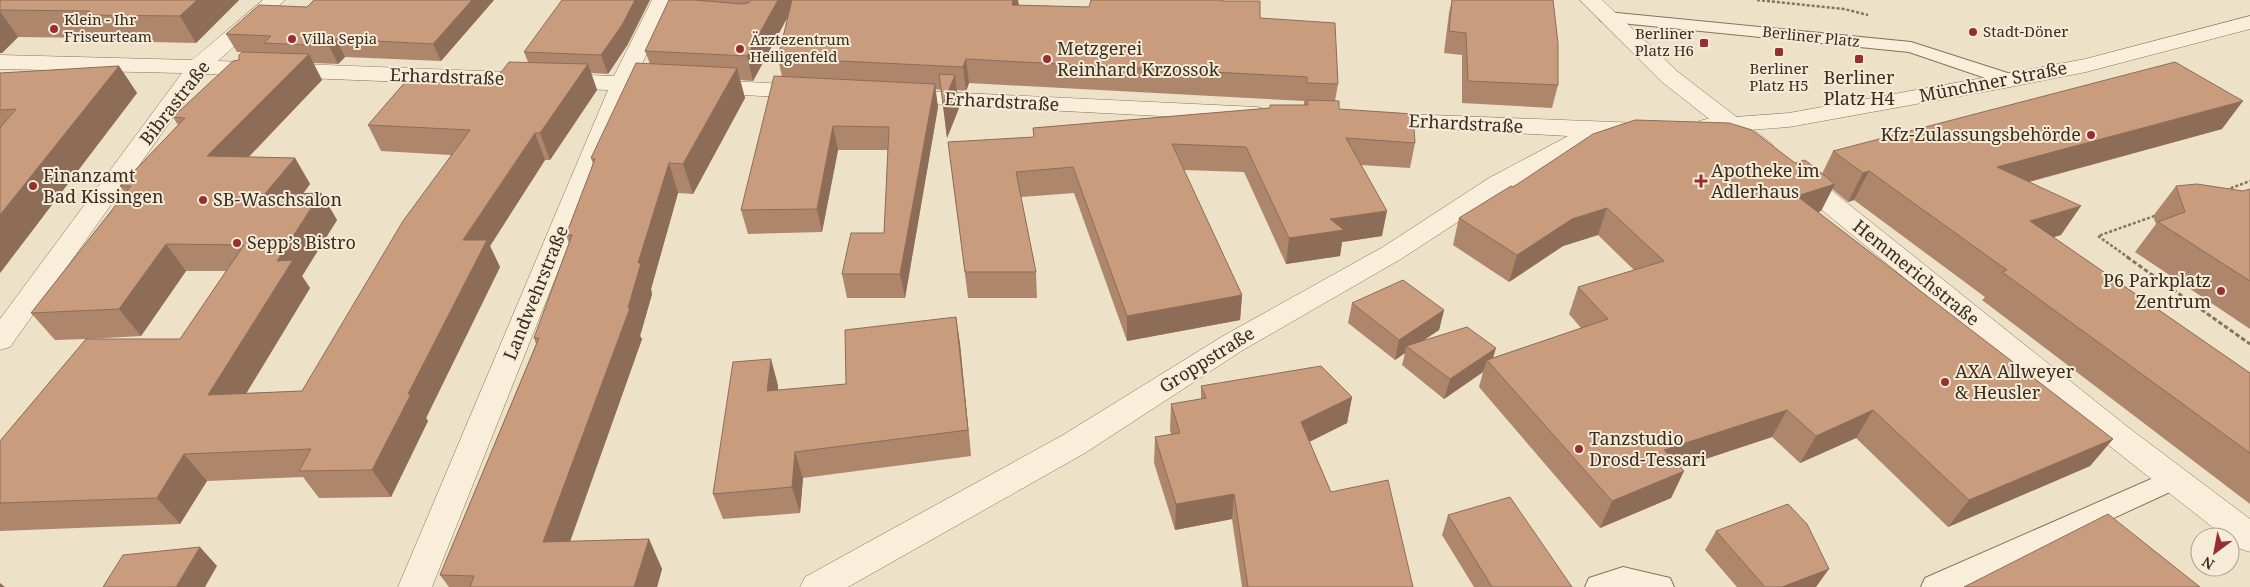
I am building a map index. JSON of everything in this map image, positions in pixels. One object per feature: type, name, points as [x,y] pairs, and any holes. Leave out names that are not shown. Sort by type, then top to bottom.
[{"type":"street","name":"Bibrastraße","points":[[0,340],[198,67],[276,0]]},
{"type":"street","name":"Hemmerichstraße","points":[[1590,0],[1670,77],[1733,124],[2174,480],[2250,538]]},
{"type":"street","name":"Landwehrstraße","points":[[415,587],[622,83],[663,10]]},
{"type":"street","name":"Münchner Straße","points":[[1733,124],[1790,120],[2010,80],[2086,65],[2250,22]]},
{"type":"street","name":"Erhardstraße","points":[[0,62],[198,67],[622,83],[831,94]]},
{"type":"street","name":"Erhardstraße","points":[[880,96],[1278,115]]},
{"type":"street","name":"Erhardstraße","points":[[1358,119],[1596,130],[1676,128],[1733,124]]},
{"type":"street","name":"Groppstraße","points":[[817,587],[1074,444],[1233,343],[1392,253],[1498,184],[1596,130]]},
{"type":"lane","name":"Berliner Platz","points":[[1607,17],[1911,47],[2010,80]]},
{"type":"lane","points":[[1935,587],[2174,480]]},
{"type":"lane","points":[[1599,587],[1623,579],[1660,587]]},
{"type":"path","points":[[2223,191],[2250,182]]},
{"type":"path","points":[[2160,214],[2098,236],[2250,344]]},
{"type":"building","points":[[0,0],[197,0],[180,16],[86,15],[90,11],[0,10]]},
{"type":"building","points":[[314,0],[472,0],[433,44],[336,39],[329,46],[264,43],[271,36],[226,34],[259,5],[307,7]]},
{"type":"building","points":[[562,0],[635,0],[622,25],[601,55],[524,52]]},
{"type":"building","points":[[669,0],[742,4],[748,3],[751,0],[778,0],[747,56],[645,51]]},
{"type":"building","points":[[792,0],[1013,0],[1012,5],[1089,7],[1091,0],[1260,1],[1260,18],[1335,23],[1338,84],[1307,83],[1307,77],[966,59],[963,67],[778,58]]},
{"type":"building","points":[[1452,0],[1553,0],[1558,43],[1558,85],[1468,81],[1466,33],[1449,31]]},
{"type":"building","points":[[242,52],[309,54],[207,156],[295,158],[264,195],[321,193],[277,261],[293,260],[208,395],[302,391],[403,221],[470,130],[368,125],[406,81],[491,85],[509,62],[588,64],[540,133],[535,133],[463,240],[487,240],[408,394],[411,394],[372,470],[299,471],[311,449],[184,454],[157,498],[0,503],[0,441],[86,339],[180,339],[244,245],[166,244],[119,309],[31,313],[131,186],[120,186],[185,118],[173,117],[233,61],[239,60],[239,55]]},
{"type":"building","points":[[2175,62],[2243,101],[1997,167],[2081,206],[2030,221],[2250,373],[2250,453],[2002,272],[2007,270],[1869,171],[1863,173],[1833,151]]},
{"type":"building","points":[[636,63],[737,68],[683,164],[669,163],[638,263],[641,263],[628,308],[630,308],[543,542],[649,539],[634,587],[470,587],[474,576],[440,575],[539,338],[534,338],[572,235],[566,235],[595,159],[591,158]]},
{"type":"building","points":[[119,66],[0,215],[0,128],[16,109],[0,110],[0,73]]},
{"type":"building","points":[[939,74],[955,75],[943,104]]},
{"type":"building","points":[[774,76],[935,84],[900,274],[842,274],[851,233],[884,233],[889,127],[833,126],[817,209],[741,210]]},
{"type":"building","points":[[1307,100],[1339,101],[1339,109],[1413,114],[1415,143],[1346,138],[1387,211],[1330,219],[1344,230],[1289,238],[1246,147],[1172,144],[1242,295],[1127,316],[1073,167],[1016,172],[1036,272],[965,272],[948,142],[1034,137],[1033,128],[1270,108],[1270,105],[1308,105]]},
{"type":"building","points":[[1635,120],[1729,123],[1752,130],[1795,163],[1805,160],[1835,184],[1797,196],[2113,439],[1969,500],[1873,410],[1816,436],[1787,410],[1664,450],[1684,471],[1612,501],[1487,360],[1608,319],[1578,287],[1664,261],[1607,208],[1572,219],[1517,255],[1459,218],[1511,186],[1513,187],[1593,134]]},
{"type":"building","points":[[2197,184],[2243,191],[2250,189],[2250,281],[2158,222],[2185,212],[2176,186]]},
{"type":"building","points":[[1403,280],[1444,310],[1399,340],[1352,303]]},
{"type":"building","points":[[956,317],[968,430],[795,452],[792,487],[713,494],[733,362],[771,359],[767,391],[846,384],[845,330]]},
{"type":"building","points":[[1467,327],[1496,348],[1450,379],[1406,346]]},
{"type":"building","points":[[1321,366],[1352,397],[1301,422],[1331,492],[1388,480],[1413,587],[1248,587],[1234,494],[1176,504],[1155,437],[1180,433],[1171,404],[1206,398],[1201,386]]},
{"type":"building","points":[[1510,497],[1572,587],[1492,587],[1448,515]]},
{"type":"building","points":[[1788,504],[1807,524],[1829,569],[1782,587],[1765,587],[1716,531]]},
{"type":"building","points":[[2108,514],[2200,587],[1964,587]]},
{"type":"building","points":[[200,547],[176,587],[103,587],[123,555]]},
{"type":"place","name":"Klein - Ihr Friseurteam","points":[[54,29]]},
{"type":"place","name":"Stadt-Döner","points":[[1973,32]]},
{"type":"place","name":"Villa Sepia","points":[[292,39]]},
{"type":"place","name":"Berliner Platz H6","points":[[1704,43]]},
{"type":"place","name":"Ärztezentrum Heiligenfeld","points":[[740,49]]},
{"type":"place","name":"Berliner Platz H5","points":[[1779,52]]},
{"type":"place","name":"Metzgerei Reinhard Krzossok","points":[[1047,59]]},
{"type":"place","name":"Berliner Platz H4","points":[[1859,59]]},
{"type":"place","name":"Kfz-Zulassungsbehörde","points":[[2091,135]]},
{"type":"place","name":"Apotheke im Adlerhaus","points":[[1701,181]]},
{"type":"place","name":"Finanzamt Bad Kissingen","points":[[33,186]]},
{"type":"place","name":"SB-Waschsalon","points":[[203,200]]},
{"type":"place","name":"Sepp’s Bistro","points":[[237,243]]},
{"type":"place","name":"P6 Parkplatz Zentrum","points":[[2221,291]]},
{"type":"place","name":"AXA Allweyer & Heusler","points":[[1945,382]]},
{"type":"place","name":"Tanzstudio Drosd-Tessari","points":[[1579,449]]}]
